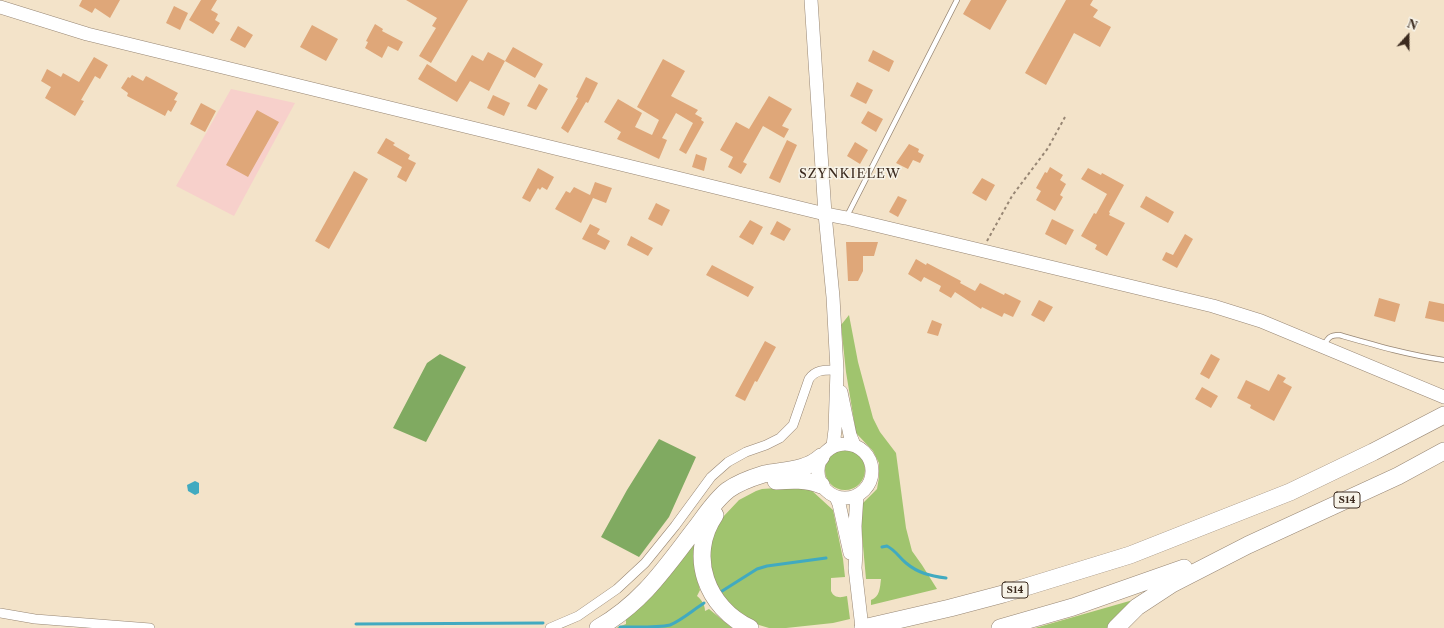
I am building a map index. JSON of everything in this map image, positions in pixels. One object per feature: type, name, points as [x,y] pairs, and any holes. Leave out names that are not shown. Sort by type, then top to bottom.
[{"type":"highway","name":"S14","points":[[862,628],[942,610],[1003,594],[1130,555],[1290,492],[1373,452],[1444,415]]},
{"type":"highway","points":[[598,628],[617,617],[650,586],[671,562],[715,503],[727,490],[745,480],[764,474],[808,466],[827,451]]},
{"type":"highway","name":"S14","points":[[1000,628],[1108,595],[1248,545],[1398,476],[1444,451]]},
{"type":"highway","points":[[750,628],[729,616],[712,595],[706,582],[702,558],[703,547],[706,532],[712,519],[722,504],[744,488],[756,483],[800,480],[821,484]]},
{"type":"highway","points":[[1116,628],[1137,608],[1172,584],[1248,545]]},
{"type":"street","points":[[811,0],[825,214],[833,296],[837,373],[835,438],[818,465],[817,472],[821,484],[829,493],[836,497],[846,498],[857,495],[868,485],[872,476],[872,468],[870,459],[865,452],[854,445],[841,443],[827,451]]},
{"type":"street","points":[[0,7],[87,34],[825,214],[982,250],[1236,312],[1444,397]]},
{"type":"street","points":[[550,628],[578,616],[617,590],[645,564],[711,477],[728,462],[746,452],[780,438],[793,425],[809,379],[813,374],[823,370],[837,373]]},
{"type":"street","points":[[837,373],[850,435],[854,445]]},
{"type":"street","points":[[857,495],[855,568],[862,628]]},
{"type":"street","points":[[836,497],[839,504],[850,554],[855,568]]},
{"type":"street","points":[[0,613],[35,619],[150,628]]},
{"type":"lane","points":[[846,218],[957,0]]},
{"type":"lane","points":[[1323,347],[1328,338],[1333,335],[1339,335],[1389,349],[1444,360]]},
{"type":"path","points":[[982,250],[1012,196],[1048,148],[1065,116]]},
{"type":"shaded area","points":[[231,89],[295,103],[234,216],[176,186]]},
{"type":"green space","points":[[849,315],[858,362],[873,418],[880,432],[896,453],[906,528],[912,551],[937,589],[871,605],[871,600],[876,597],[879,591],[881,579],[866,579],[862,535],[862,504],[877,489],[879,463],[873,451],[856,433],[846,372],[841,325]]},
{"type":"green space","points":[[440,354],[466,367],[426,442],[393,428],[427,363]]},
{"type":"green space","points":[[659,439],[696,457],[669,517],[639,557],[601,537],[627,490]]},
{"type":"green space","points":[[849,450],[856,453],[862,459],[865,470],[864,478],[856,487],[849,490],[841,490],[834,487],[826,478],[825,466],[828,459],[837,451]]},
{"type":"green space","points":[[791,487],[810,489],[833,510],[843,559],[845,577],[831,578],[831,591],[838,597],[847,596],[850,619],[833,623],[786,628],[769,628],[735,615],[713,583],[710,553],[712,535],[722,518],[739,500],[756,491],[762,489]]},
{"type":"green space","points":[[692,546],[694,546],[696,575],[700,590],[697,596],[703,603],[705,611],[709,609],[732,628],[616,628],[626,624],[626,619]]},
{"type":"green space","points":[[1133,600],[1133,602],[1107,628],[1035,628]]},
{"type":"water","points":[[195,481],[199,483],[199,493],[195,495],[188,491],[187,485]]},
{"type":"building","points":[[82,0],[120,0],[110,18],[95,8],[92,13],[79,6]]},
{"type":"building","points":[[201,0],[217,0],[211,10],[218,14],[215,20],[220,23],[213,34],[189,20]]},
{"type":"building","points":[[406,0],[468,0],[431,63],[419,56],[436,28],[432,26],[437,18]]},
{"type":"building","points":[[971,0],[1007,0],[990,30],[963,14]]},
{"type":"building","points":[[1066,0],[1093,0],[1090,5],[1098,10],[1093,17],[1111,27],[1100,47],[1074,33],[1046,85],[1025,73]]},
{"type":"building","points":[[174,6],[188,13],[180,30],[166,23]]},
{"type":"building","points":[[375,24],[383,29],[382,31],[403,42],[398,51],[388,46],[382,58],[365,48],[368,42],[366,41]]},
{"type":"building","points":[[312,25],[338,39],[326,61],[300,47]]},
{"type":"building","points":[[238,26],[253,35],[245,48],[230,40]]},
{"type":"building","points":[[513,47],[543,64],[535,78],[505,61]]},
{"type":"building","points":[[873,50],[894,61],[889,72],[868,61]]},
{"type":"building","points":[[488,52],[505,61],[489,91],[470,81],[457,102],[418,79],[427,64],[456,82],[472,55],[483,61]]},
{"type":"building","points":[[94,57],[108,65],[100,79],[95,76],[81,100],[84,101],[75,116],[45,98],[51,87],[41,81],[47,69],[61,77],[63,73],[79,82]]},
{"type":"building","points":[[663,59],[685,71],[671,96],[698,110],[695,114],[702,118],[701,120],[704,122],[686,154],[679,150],[693,123],[676,113],[662,138],[667,140],[659,159],[617,139],[621,132],[604,122],[618,99],[642,113],[635,127],[652,135],[659,120],[637,107]]},
{"type":"building","points":[[132,75],[143,81],[146,76],[178,93],[174,100],[177,101],[171,112],[168,110],[165,116],[127,96],[128,93],[121,88],[128,77],[130,78]]},
{"type":"building","points":[[586,77],[598,83],[588,103],[586,102],[568,133],[561,128],[578,98],[576,97]]},
{"type":"building","points":[[857,82],[873,90],[866,104],[850,96]]},
{"type":"building","points":[[539,84],[548,89],[536,110],[527,106]]},
{"type":"building","points":[[493,95],[510,103],[504,116],[487,108]]},
{"type":"building","points":[[769,96],[792,109],[782,126],[789,129],[784,138],[763,126],[743,162],[747,164],[741,174],[728,167],[733,157],[720,150],[736,122],[749,129]]},
{"type":"building","points":[[201,103],[216,111],[205,132],[190,124]]},
{"type":"building","points":[[257,110],[279,122],[248,177],[226,165]]},
{"type":"building","points":[[868,111],[883,119],[876,132],[861,123]]},
{"type":"building","points":[[386,138],[395,143],[393,145],[410,155],[408,159],[416,163],[406,182],[397,177],[402,167],[377,153]]},
{"type":"building","points":[[787,140],[797,145],[780,183],[769,178]]},
{"type":"building","points":[[855,142],[868,150],[860,164],[847,156]]},
{"type":"building","points":[[909,144],[919,149],[918,152],[924,155],[920,163],[913,160],[908,169],[896,163]]},
{"type":"building","points":[[696,154],[707,158],[704,171],[692,167]]},
{"type":"building","points":[[1050,167],[1063,175],[1060,180],[1066,184],[1060,195],[1063,197],[1055,211],[1036,200],[1041,191],[1036,188],[1045,172],[1047,173]]},
{"type":"building","points":[[538,168],[554,177],[547,190],[542,187],[540,190],[538,188],[530,202],[522,198]]},
{"type":"building","points":[[1088,168],[1101,175],[1102,173],[1124,185],[1109,212],[1109,215],[1125,223],[1107,256],[1095,249],[1097,245],[1081,236],[1107,194],[1081,179]]},
{"type":"building","points":[[354,171],[368,179],[329,249],[315,241]]},
{"type":"building","points":[[982,178],[995,185],[986,201],[972,193]]},
{"type":"building","points":[[595,182],[612,188],[606,203],[593,198],[581,223],[555,209],[566,191],[570,193],[574,187],[590,195]]},
{"type":"building","points":[[898,196],[907,200],[898,217],[889,212]]},
{"type":"building","points":[[1146,196],[1174,212],[1168,223],[1140,207]]},
{"type":"building","points":[[656,203],[670,210],[662,226],[648,219]]},
{"type":"building","points":[[1052,219],[1074,230],[1066,245],[1045,234]]},
{"type":"building","points":[[750,220],[763,227],[753,245],[739,237]]},
{"type":"building","points":[[777,221],[791,229],[784,241],[770,234]]},
{"type":"building","points":[[590,224],[600,229],[597,234],[610,241],[605,250],[582,239]]},
{"type":"building","points":[[1185,234],[1193,239],[1177,268],[1162,260],[1166,252],[1173,255]]},
{"type":"building","points":[[631,236],[653,248],[648,256],[627,245]]},
{"type":"building","points":[[846,242],[878,242],[874,256],[863,256],[863,271],[858,281],[848,281]]},
{"type":"building","points":[[916,259],[926,265],[927,263],[961,281],[960,283],[975,291],[980,283],[1004,295],[1005,293],[1021,301],[1013,317],[1004,313],[1002,317],[982,307],[981,309],[955,292],[951,298],[939,291],[941,286],[924,277],[921,282],[908,274]]},
{"type":"building","points":[[712,265],[754,287],[748,297],[706,275]]},
{"type":"building","points":[[1379,298],[1400,304],[1395,322],[1374,316]]},
{"type":"building","points":[[1039,300],[1053,307],[1044,322],[1031,315]]},
{"type":"building","points":[[1429,301],[1444,304],[1444,322],[1425,318]]},
{"type":"building","points":[[932,320],[942,324],[938,336],[927,333]]},
{"type":"building","points":[[765,341],[776,347],[757,382],[755,381],[745,401],[735,396]]},
{"type":"building","points":[[1211,354],[1220,359],[1209,379],[1200,374]]},
{"type":"building","points":[[1278,374],[1286,378],[1283,382],[1292,387],[1274,421],[1250,408],[1251,405],[1237,398],[1246,380],[1269,391]]},
{"type":"building","points":[[1202,387],[1218,396],[1211,408],[1195,399]]},
{"type":"waterway","points":[[882,547],[887,546],[906,563],[920,572],[946,578]]},
{"type":"waterway","points":[[719,593],[757,569],[767,566],[826,558]]},
{"type":"waterway","points":[[620,627],[652,627],[670,625],[704,603]]},
{"type":"waterway","points":[[356,624],[543,623]]},
{"type":"district","name":"SZYNKIELEW","points":[[850,174]]}]
